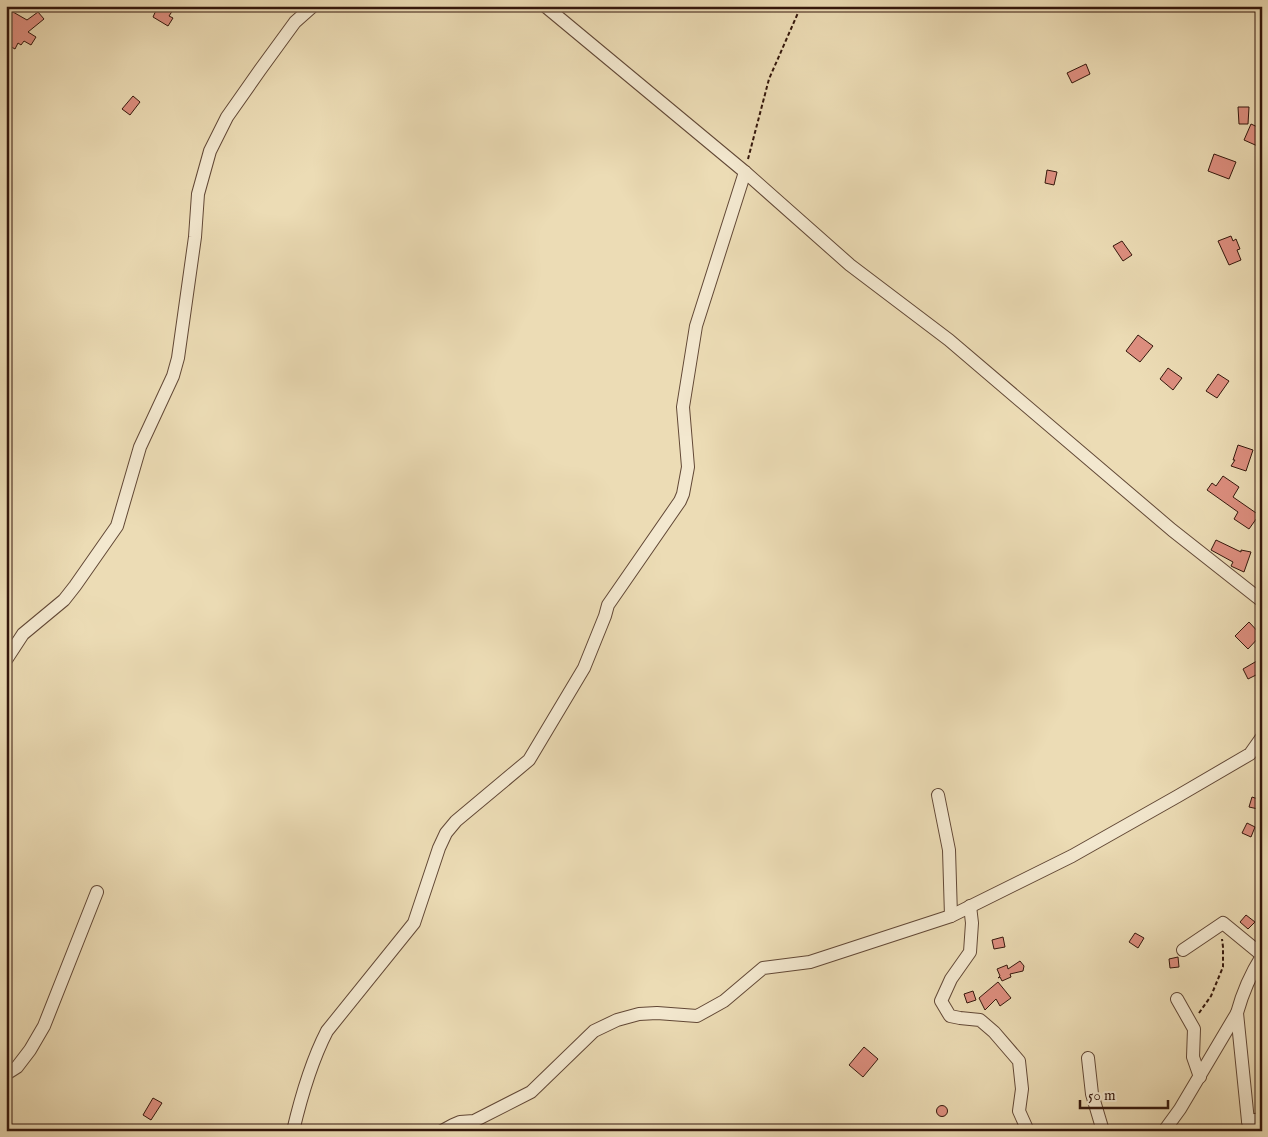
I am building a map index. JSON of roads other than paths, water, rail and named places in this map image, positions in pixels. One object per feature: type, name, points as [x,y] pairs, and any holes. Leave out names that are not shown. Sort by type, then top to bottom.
[{"type":"street","points":[[6,660],[23,634],[64,600],[117,526],[140,447],[173,376],[178,358],[195,237],[198,194],[210,151],[227,117],[260,70],[295,22],[313,6]]},
{"type":"street","points":[[545,6],[745,172],[850,266],[949,340],[1172,530],[1262,601]]},
{"type":"street","points":[[293,1131],[317,1050],[327,1030],[414,923],[439,848],[446,833],[456,821],[529,760],[584,668],[608,605],[680,501],[688,467],[683,407],[693,339],[745,172]]},
{"type":"street","points":[[442,1131],[460,1122],[474,1121],[532,1092],[594,1032],[617,1020],[639,1014],[657,1013],[697,1016],[724,1001],[763,968],[810,962],[951,916],[1072,856],[1178,796],[1250,754],[1262,737]]},
{"type":"street","points":[[938,795],[950,850],[951,916]]},
{"type":"street","points":[[6,1074],[17,1068],[44,1026],[97,892]]},
{"type":"street","points":[[970,906],[972,923],[970,952],[951,980],[941,1001],[950,1016],[980,1020],[994,1032],[1019,1061],[1022,1088],[1019,1112],[1028,1131]]},
{"type":"street","points":[[1164,1131],[1200,1077],[1237,1013],[1251,974],[1262,955],[1222,923],[1183,950]]},
{"type":"street","points":[[1177,999],[1194,1030],[1193,1057],[1200,1077]]},
{"type":"street","points":[[1237,1013],[1249,1126],[1262,1119]]},
{"type":"street","points":[[1088,1058],[1092,1094],[1103,1131]]}]
